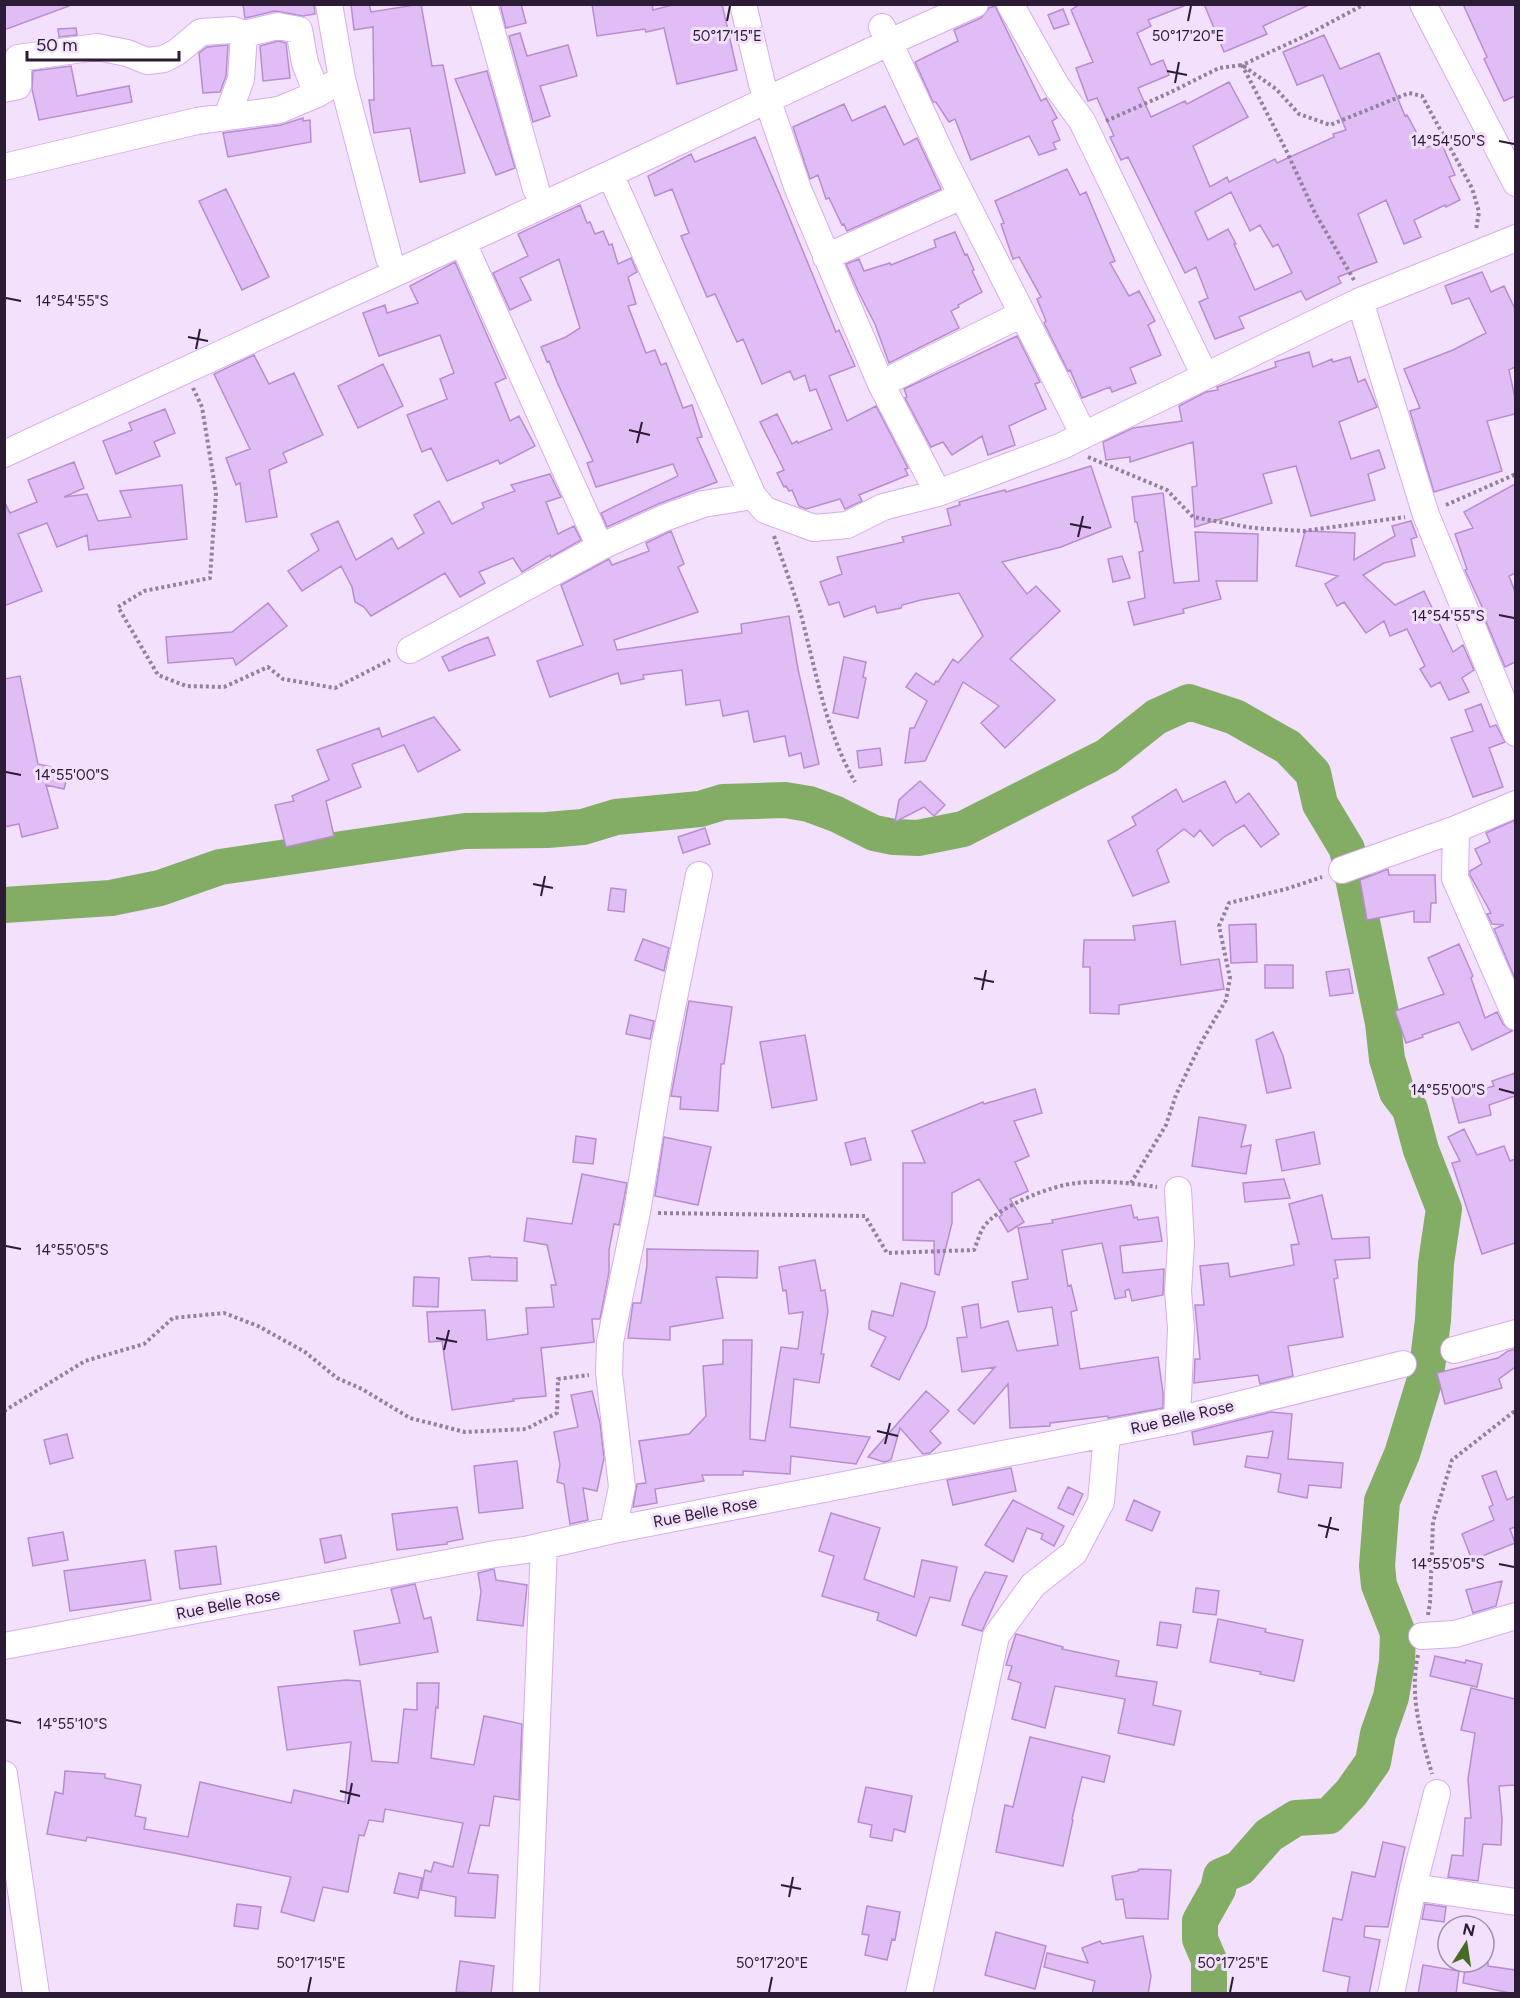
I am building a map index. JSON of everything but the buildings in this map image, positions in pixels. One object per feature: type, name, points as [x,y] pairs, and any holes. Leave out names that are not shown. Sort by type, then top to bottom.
[{"type":"street","points":[[329,4],[342,79],[389,258]]},
{"type":"street","points":[[484,4],[536,189]]},
{"type":"street","points":[[743,4],[765,92],[798,189],[881,384],[938,493]]},
{"type":"street","points":[[886,35],[932,4]]},
{"type":"street","points":[[10,443],[184,370],[463,243],[579,178],[886,35],[975,4]]},
{"type":"street","points":[[1010,4],[1057,87],[1082,121],[1205,376]]},
{"type":"street","points":[[1423,4],[1515,183]]},
{"type":"street","points":[[4,89],[18,86],[18,58],[98,47],[127,53],[147,61],[156,60],[164,59],[177,52],[201,32],[233,30],[244,34],[278,26],[299,30],[305,63],[317,94]]},
{"type":"street","points":[[227,117],[241,79],[244,34]]},
{"type":"street","points":[[886,35],[962,196],[1022,314],[1073,441]]},
{"type":"street","points":[[4,167],[197,121],[279,110],[317,94],[342,79]]},
{"type":"street","points":[[10,443],[536,189],[579,178],[610,174],[765,92]]},
{"type":"street","points":[[610,174],[759,503]]},
{"type":"street","points":[[826,257],[962,196]]},
{"type":"street","points":[[410,650],[600,548],[664,518],[703,504],[759,503],[814,528],[847,525],[883,507],[938,493],[1073,441],[1360,301],[1515,238]]},
{"type":"street","points":[[463,243],[600,548]]},
{"type":"street","points":[[1360,301],[1426,514],[1504,700],[1515,734]]},
{"type":"street","points":[[881,384],[1022,314]]},
{"type":"street","points":[[1350,868],[1456,829],[1515,804]]},
{"type":"street","points":[[1456,829],[1455,878],[1515,1017]]},
{"type":"street","points":[[613,1530],[622,1487],[609,1373],[610,1342],[637,1212],[664,1047],[699,875]]},
{"type":"street","points":[[1177,1420],[1181,1328],[1178,1291],[1181,1243],[1178,1190]]},
{"type":"street","points":[[1454,1350],[1515,1333]]},
{"type":"street","name":"Rue Belle Rose","points":[[4,1646],[544,1546],[613,1530],[1177,1420],[1403,1364]]},
{"type":"street","points":[[919,1994],[996,1636],[1033,1585],[1074,1553],[1101,1502],[1107,1434]]},
{"type":"street","points":[[526,1994],[544,1546]]},
{"type":"street","points":[[1422,1636],[1455,1634],[1515,1616]]},
{"type":"street","points":[[4,1774],[36,1994]]},
{"type":"street","points":[[1391,1994],[1413,1887],[1437,1793]]},
{"type":"street","points":[[1413,1887],[1515,1902]]},
{"type":"path","points":[[1086,129],[1169,93],[1219,68],[1242,65],[1305,36],[1365,4]]},
{"type":"path","points":[[1242,65],[1276,89],[1299,114],[1330,126],[1409,93],[1422,96],[1472,188],[1479,212],[1476,230],[1466,235]]},
{"type":"path","points":[[1242,65],[1286,150],[1315,213],[1354,279],[1360,301]]},
{"type":"path","points":[[184,370],[202,407],[216,493],[210,578],[144,591],[118,607],[158,675],[186,686],[224,687],[268,667],[283,679],[335,687],[410,650]]},
{"type":"path","points":[[1073,441],[1167,490],[1193,517],[1253,528],[1304,531],[1426,514],[1515,474]]},
{"type":"path","points":[[759,503],[800,613],[818,685],[842,761],[855,782]]},
{"type":"path","points":[[1131,1183],[1166,1125],[1202,1041],[1226,1000],[1230,978],[1219,926],[1228,903],[1286,889],[1350,868]]},
{"type":"path","points":[[637,1212],[865,1216],[887,1253],[974,1250],[983,1227],[1002,1210],[1030,1196],[1076,1183],[1131,1183],[1178,1190]]},
{"type":"path","points":[[4,1412],[85,1361],[144,1344],[173,1318],[224,1313],[258,1326],[305,1353],[336,1378],[362,1389],[410,1418],[465,1432],[526,1429],[557,1413],[558,1379],[609,1373]]},
{"type":"path","points":[[1437,1793],[1418,1723],[1414,1671],[1430,1603],[1434,1522],[1452,1460],[1515,1410]]},
{"type":"waterway","points":[[4,905],[111,898],[160,888],[220,867],[465,831],[583,827],[616,817],[700,809],[723,802],[785,800],[809,804],[836,814],[874,833],[918,838],[963,829],[1107,756],[1156,717],[1189,702],[1235,717],[1288,747],[1313,773],[1320,804],[1347,849],[1383,1023],[1387,1059],[1397,1092],[1410,1109],[1421,1150],[1444,1209],[1436,1263],[1433,1320],[1426,1376],[1402,1454],[1382,1501],[1377,1566],[1379,1585],[1398,1633],[1397,1662],[1391,1697],[1378,1734],[1373,1762],[1351,1793],[1329,1816],[1296,1818],[1269,1835],[1240,1868],[1221,1876],[1218,1889],[1200,1921],[1200,1939],[1209,1960],[1209,1994]]}]
